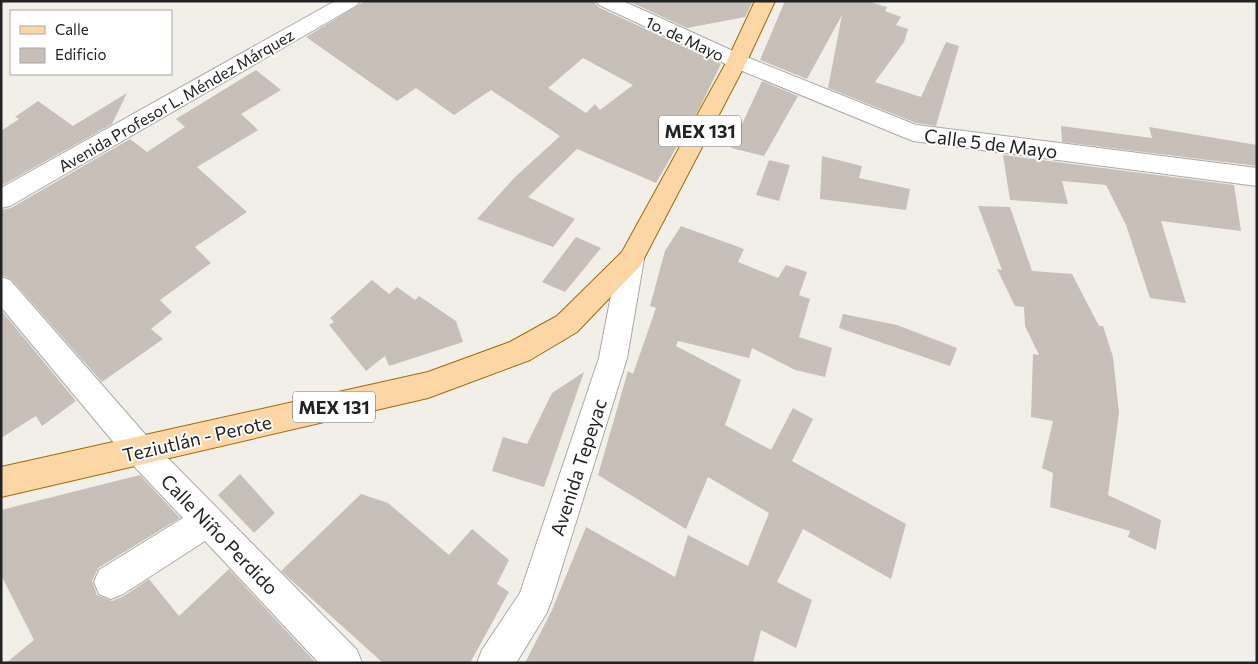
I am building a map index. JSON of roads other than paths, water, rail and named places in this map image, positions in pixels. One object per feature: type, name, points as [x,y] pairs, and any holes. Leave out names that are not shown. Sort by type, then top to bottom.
[{"type":"main road","name":"Teziutlán - Perote","points":[[1,482],[141,452],[428,385],[520,351],[567,324],[632,259],[737,61],[765,1]]},
{"type":"street","name":"Avenida Profesor L. Méndez Márquez","points":[[1,199],[350,1]]},
{"type":"street","name":"1o. de Mayo","points":[[606,1],[737,61]]},
{"type":"street","name":"Calle 5 de Mayo","points":[[737,61],[914,133],[1257,177]]},
{"type":"street","name":"Avenida Tepeyac","points":[[494,663],[534,602],[613,358],[632,259]]},
{"type":"street","name":"Calle Niño Perdido","points":[[1,288],[141,452],[344,663]]},
{"type":"street","points":[[111,582],[208,522]]}]
